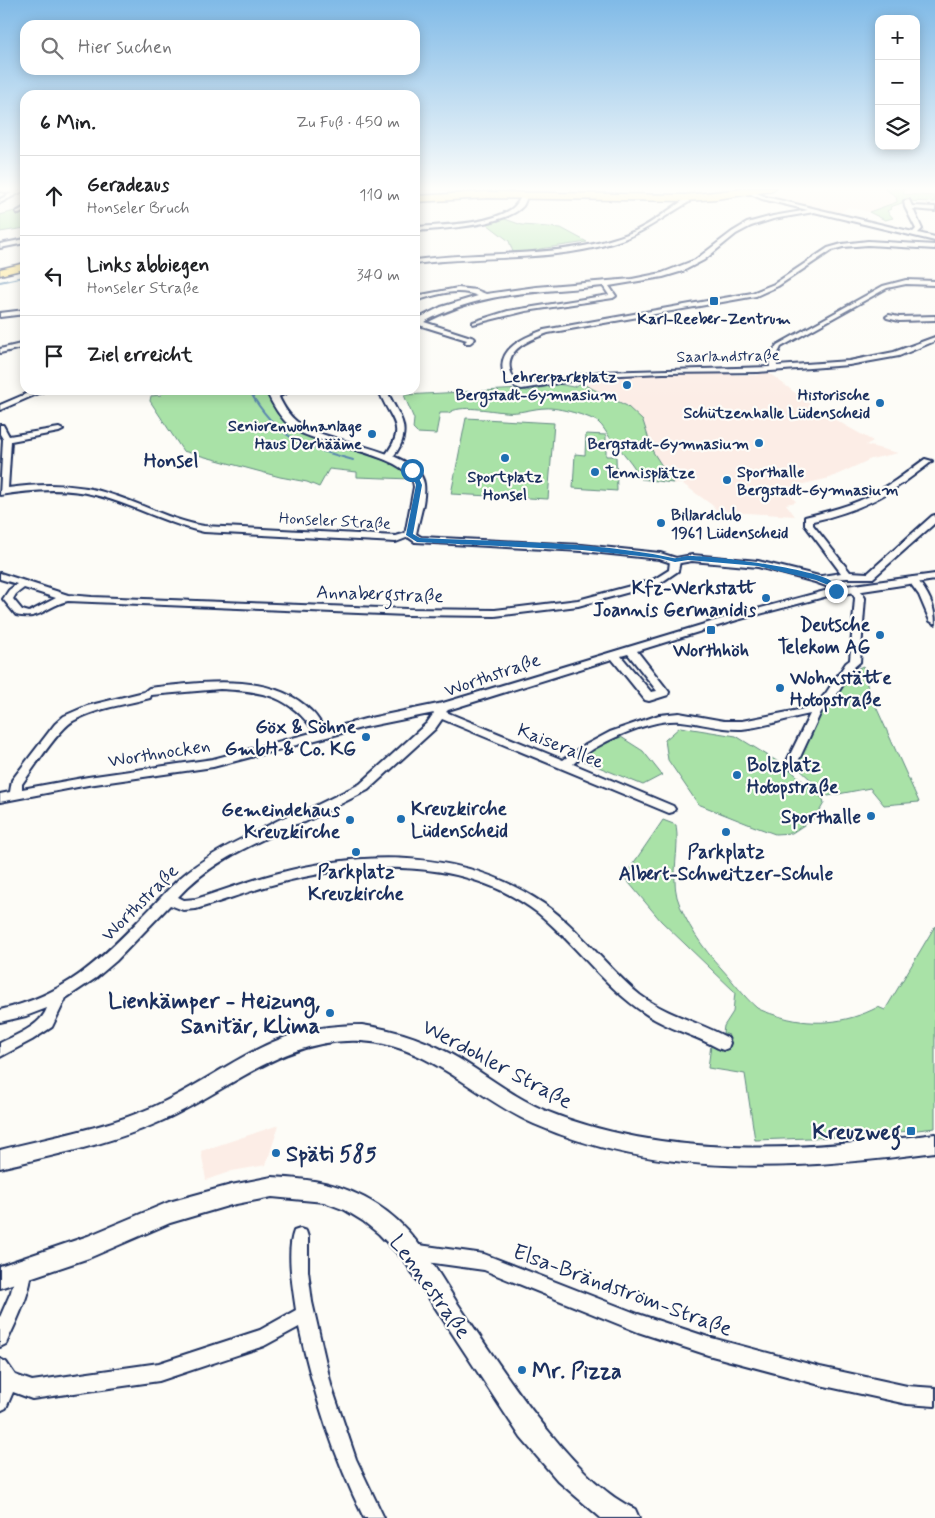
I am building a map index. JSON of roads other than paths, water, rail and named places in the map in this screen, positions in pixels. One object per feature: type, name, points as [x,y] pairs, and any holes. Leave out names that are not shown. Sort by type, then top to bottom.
[{"type":"main road","points":[[0,272],[20,267]]},
{"type":"main road","name":"Lennestraße","points":[[0,1277],[89,1247],[168,1213],[231,1195],[272,1187],[324,1192],[351,1202],[371,1213],[387,1226],[412,1252],[530,1429],[567,1472],[613,1512],[626,1518]]},
{"type":"street","points":[[420,261],[438,259]]},
{"type":"street","points":[[420,321],[447,307],[484,296],[518,290],[647,279],[677,271],[702,259]]},
{"type":"street","name":"Saarlandstraße","points":[[815,259],[776,285],[754,295],[546,330],[523,341],[507,356],[508,374],[514,384],[520,387],[600,374],[775,369],[849,363],[885,357],[935,339]]},
{"type":"street","points":[[775,369],[772,363],[772,356],[779,346],[874,292],[898,283],[935,282]]},
{"type":"street","points":[[475,323],[531,308],[613,296],[605,284]]},
{"type":"street","points":[[420,298],[457,290],[473,291],[484,296]]},
{"type":"street","points":[[0,315],[20,313]]},
{"type":"street","points":[[889,317],[900,319],[935,318]]},
{"type":"street","points":[[420,324],[472,339],[468,342]]},
{"type":"street","points":[[0,352],[20,346]]},
{"type":"street","points":[[0,408],[28,395]]},
{"type":"street","points":[[273,395],[280,410],[300,429],[325,439],[387,458],[412,470],[419,481],[410,535]]},
{"type":"street","points":[[386,395],[398,416],[400,426],[395,449],[387,458]]},
{"type":"street","points":[[0,427],[8,439],[2,492]]},
{"type":"street","points":[[8,439],[59,430]]},
{"type":"street","points":[[847,575],[809,525],[808,518],[833,513],[870,500],[928,461]]},
{"type":"street","name":"Honseler Straße","points":[[2,492],[59,487],[88,490],[184,526],[204,529],[396,539],[410,535],[419,540],[582,548],[660,556],[675,560],[688,558],[758,564],[819,578],[830,583],[836,591]]},
{"type":"street","points":[[873,580],[930,528],[935,518]]},
{"type":"street","name":"Annabergstraße","points":[[23,585],[12,592],[8,599],[23,614],[30,615],[55,600],[68,598],[495,613],[578,603],[656,582],[671,574],[675,560]]},
{"type":"street","name":"Honseler Straße","points":[[819,578],[847,575],[873,580]]},
{"type":"street","name":"Annabergstraße","points":[[0,576],[68,598]]},
{"type":"street","name":"Worthstraße","points":[[0,1050],[44,1025],[50,1018],[54,1004],[60,997],[100,968],[182,884],[202,867],[226,853],[295,819],[301,819],[316,812],[364,787],[431,726],[442,711],[614,654],[808,597],[855,588],[873,580],[913,580],[935,577]]},
{"type":"street","points":[[913,580],[924,595],[935,621]]},
{"type":"street","points":[[791,765],[817,710],[830,696],[850,665],[855,662],[860,598],[855,588]]},
{"type":"street","points":[[614,654],[649,697],[664,692],[630,650]]},
{"type":"street","points":[[16,795],[16,783],[64,723],[91,708],[147,694],[215,686],[254,688],[278,694],[298,704],[312,718],[322,734]]},
{"type":"street","points":[[564,766],[579,753],[600,741],[668,717],[741,725],[770,720],[807,710],[817,710]]},
{"type":"street","name":"Worthnocken","points":[[0,798],[88,781],[212,763],[366,723],[442,711]]},
{"type":"street","name":"Kaiserallee","points":[[442,711],[564,766],[669,809]]},
{"type":"street","points":[[169,899],[182,904],[196,904],[286,876],[326,868],[390,863],[429,864],[466,872],[505,887],[539,907],[564,927],[618,985],[651,1010],[678,1025],[722,1043]]},
{"type":"street","name":"Worthstraße","points":[[0,1016],[16,1014],[60,997]]},
{"type":"street","name":"Werdohler Straße","points":[[0,1159],[98,1134],[146,1119],[185,1100],[281,1047],[321,1036],[345,1033],[381,1035],[412,1043],[434,1052],[495,1093],[538,1117],[583,1134],[619,1144],[662,1150],[749,1156],[810,1154],[935,1143]]},
{"type":"street","points":[[300,1237],[298,1270],[304,1315],[325,1400],[343,1452],[374,1518]]},
{"type":"street","name":"Elsa-Brändström-Straße","points":[[412,1252],[484,1262],[638,1323],[708,1346],[828,1378],[907,1395],[935,1397]]},
{"type":"street","points":[[0,1338],[19,1292],[24,1270]]},
{"type":"street","points":[[0,1402],[4,1375],[32,1390],[159,1372],[264,1338],[304,1315]]},
{"type":"waterway","points":[[0,282],[20,278]]},
{"type":"waterway","points":[[252,395],[270,420],[292,438],[319,450],[353,460]]},
{"type":"place","name":"Karl-Reeber-Zentrum","points":[[714,301]]},
{"type":"place","name":"Lehrerparkplatz Bergstadt-Gymnasium","points":[[627,385]]},
{"type":"place","name":"Historische Schützenhalle Lüdenscheid","points":[[880,403]]},
{"type":"place","name":"Seniorenwohnanlage Haus Derhääme","points":[[372,434]]},
{"type":"place","name":"Bergstadt-Gymnasium","points":[[759,443]]},
{"type":"place","name":"Sportplatz Honsel","points":[[505,458]]},
{"type":"place","name":"Tennisplätze","points":[[595,472]]},
{"type":"place","name":"Sporthalle Bergstadt-Gymnasium","points":[[727,480]]},
{"type":"place","name":"Billardclub 1961 Lüdenscheid","points":[[661,523]]},
{"type":"place","name":"Kfz-Werkstatt Joannis Germanidis","points":[[766,598]]},
{"type":"place","name":"Worthhöh","points":[[711,630]]},
{"type":"place","name":"Deutsche Telekom AG","points":[[880,635]]},
{"type":"place","name":"Wohnstätte Hotopstraße","points":[[780,688]]},
{"type":"place","name":"Göx & Söhne GmbH & Co. KG","points":[[366,737]]},
{"type":"place","name":"Bolzplatz Hotopstraße","points":[[737,775]]},
{"type":"place","name":"Sporthalle","points":[[871,816]]},
{"type":"place","name":"Kreuzkirche Lüdenscheid","points":[[401,819]]},
{"type":"place","name":"Gemeindehaus Kreuzkirche","points":[[350,820]]},
{"type":"place","name":"Parkplatz Albert-Schweitzer-Schule","points":[[726,832]]},
{"type":"place","name":"Parkplatz Kreuzkirche","points":[[356,852]]},
{"type":"place","name":"Lienkämper - Heizung, Sanitär, Klima","points":[[330,1013]]},
{"type":"place","name":"Kreuzweg","points":[[911,1131]]},
{"type":"place","name":"Späti 585","points":[[276,1153]]},
{"type":"place","name":"Mr. Pizza","points":[[522,1370]]},
{"type":"district","name":"Honsel","points":[[171,460]]}]
